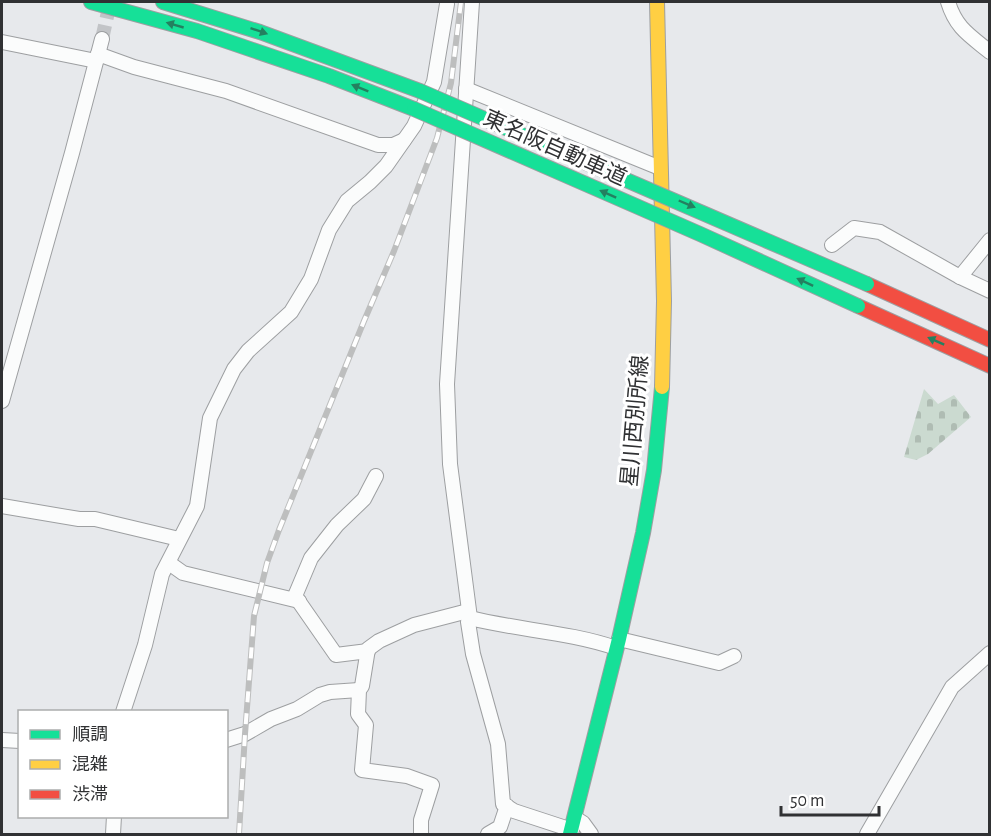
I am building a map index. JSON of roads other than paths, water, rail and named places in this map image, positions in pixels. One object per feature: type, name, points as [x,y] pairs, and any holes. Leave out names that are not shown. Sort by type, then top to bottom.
[{"type":"main road","name":"東名阪自動車道","points":[[91,2],[208,35],[329,76],[414,109],[700,234],[990,366]]},
{"type":"main road","name":"東名阪自動車道","points":[[163,2],[325,54],[420,91],[662,193],[990,340]]},
{"type":"main road","name":"星川西別所線","points":[[572,827],[618,644],[654,470],[662,387],[664,301],[657,2]]},
{"type":"street","points":[[123,710],[145,645],[162,574],[197,506],[210,418],[234,369],[248,351],[291,312],[311,279],[329,230],[347,201],[386,166],[414,126],[434,82],[444,3],[469,2],[466,89],[447,384],[450,464],[469,614],[468,622],[473,654],[498,744],[503,804],[514,811],[572,827],[583,823],[591,834]]},
{"type":"street","points":[[948,2],[952,16],[961,29],[990,52]]},
{"type":"street","points":[[2,401],[102,39]]},
{"type":"street","points":[[2,42],[97,58],[226,91],[378,145],[393,145],[404,140]]},
{"type":"street","points":[[466,89],[660,168]]},
{"type":"street","points":[[832,245],[854,228],[880,232],[960,277],[990,291]]},
{"type":"street","points":[[960,277],[990,240]]},
{"type":"street","points":[[376,476],[364,499],[337,525],[311,558],[295,596],[336,654],[368,651],[379,641],[414,625],[469,614],[491,623],[719,663],[734,656]]},
{"type":"street","points":[[2,506],[79,519],[95,519],[179,539]]},
{"type":"street","points":[[169,563],[183,573],[299,601]]},
{"type":"street","points":[[368,651],[362,686],[359,690],[358,714],[366,725],[362,770],[407,776],[432,785],[421,820],[421,834]]},
{"type":"street","points":[[867,834],[952,687],[990,653]]},
{"type":"street","points":[[228,739],[245,734],[271,719],[297,709],[320,695],[359,690]]},
{"type":"street","points":[[2,740],[18,741]]},
{"type":"street","points":[[488,834],[500,827],[507,806]]},
{"type":"street","points":[[113,834],[114,818]]},
{"type":"tunnel","points":[[102,39],[110,3]]},
{"type":"railway","points":[[239,834],[254,616],[267,563],[394,251],[437,138],[451,83],[461,2]]}]
